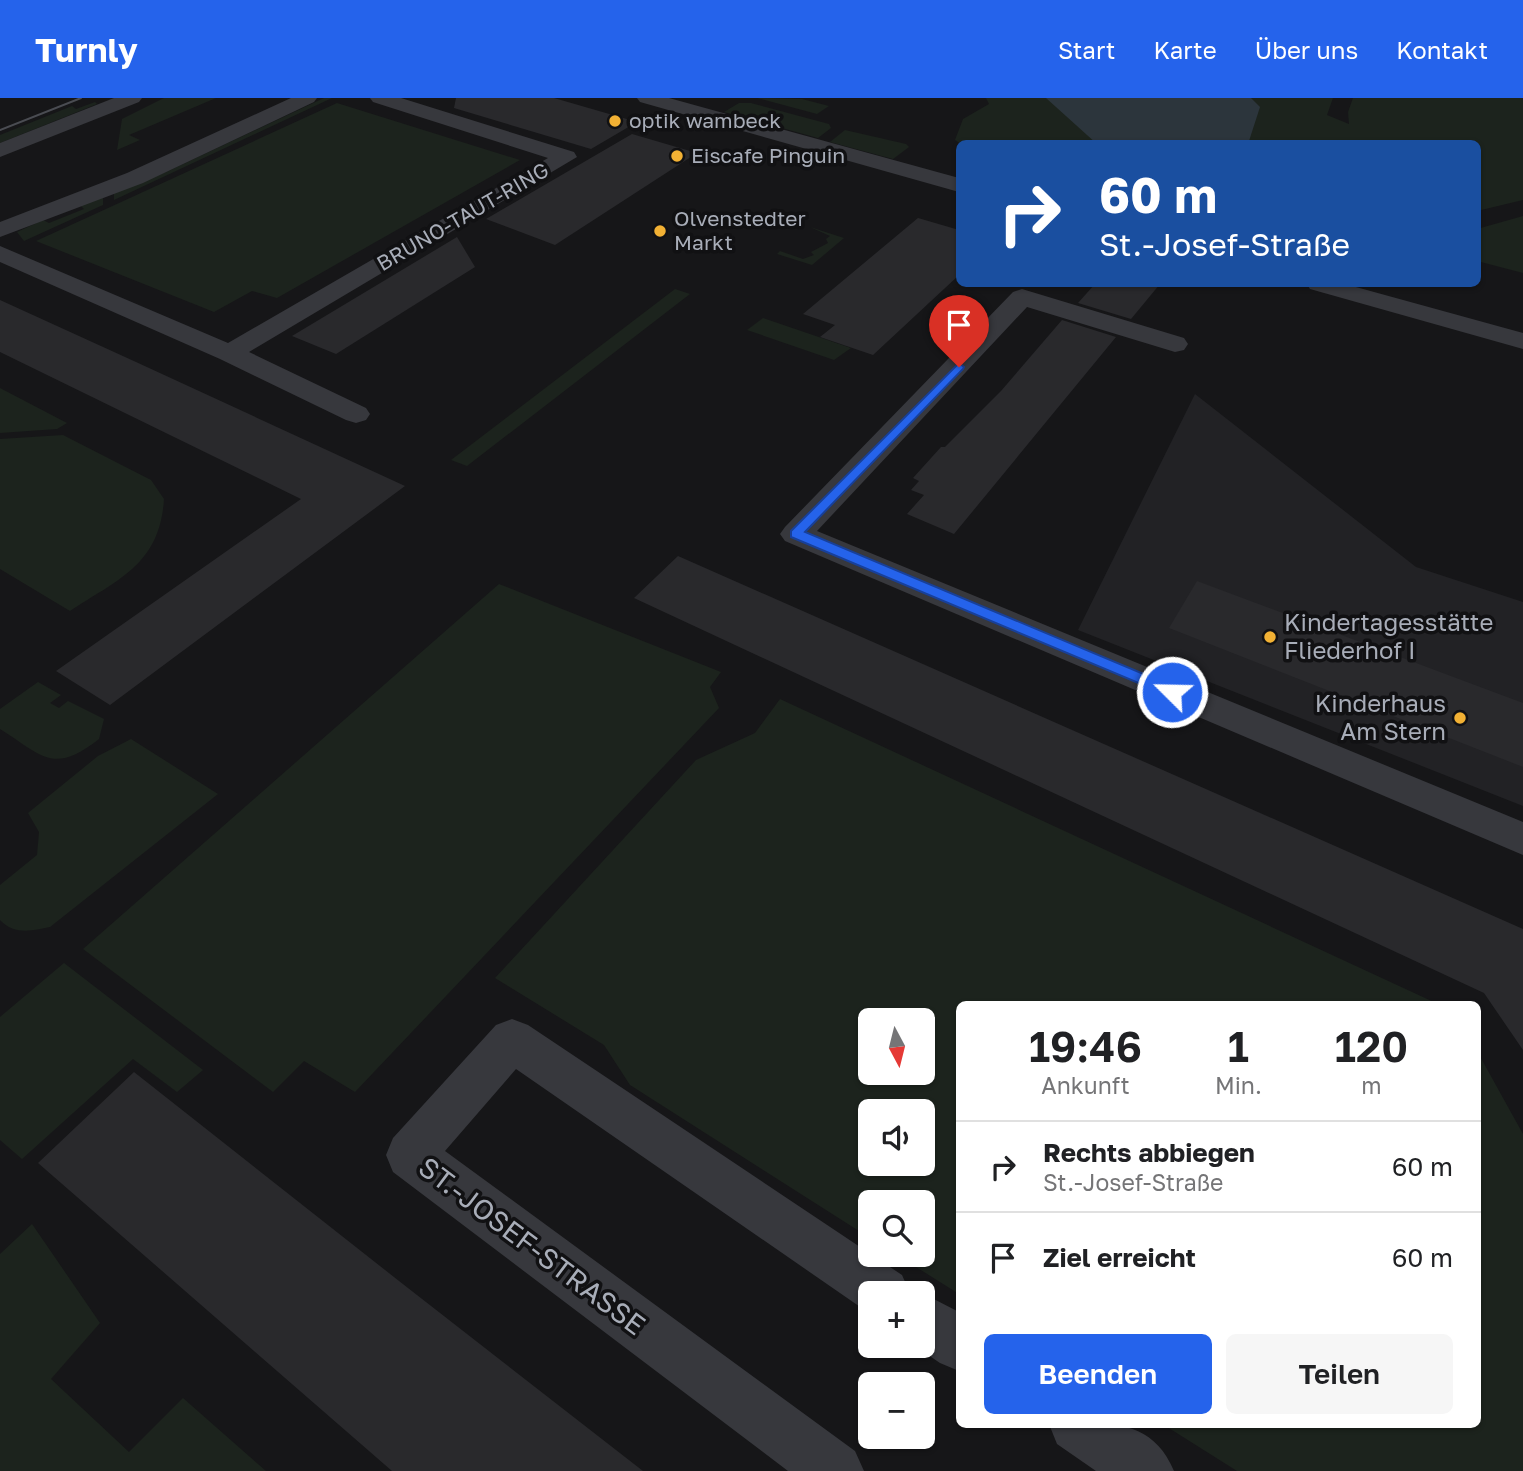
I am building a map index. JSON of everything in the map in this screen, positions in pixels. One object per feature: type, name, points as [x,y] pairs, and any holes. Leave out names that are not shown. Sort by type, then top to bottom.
[{"type":"street","points":[[0,151],[132,98]]},
{"type":"street","points":[[0,230],[135,178],[307,98]]},
{"type":"street","name":"BRUNO-TAUT-RING","points":[[229,354],[566,157],[380,98]]},
{"type":"street","points":[[647,98],[678,101],[956,184]]},
{"type":"street","points":[[0,253],[229,354],[356,414]]},
{"type":"street","points":[[1330,287],[1523,341]]},
{"type":"street","points":[[1175,344],[1022,298],[796,534],[1523,839]]},
{"type":"street","name":"ST.-JOSEF-STRASSE","points":[[835,1471],[410,1155],[512,1040],[866,1281]]},
{"type":"street","points":[[935,1328],[956,1342]]},
{"type":"street","points":[[1083,1428],[1145,1471]]},
{"type":"shaded area","points":[[164,98],[216,98],[129,135],[140,140],[117,150],[122,119]]},
{"type":"shaded area","points":[[324,98],[332,98],[114,200],[114,192],[166,172]]},
{"type":"shaded area","points":[[757,98],[802,99],[829,106],[817,114]]},
{"type":"shaded area","points":[[986,98],[1333,98],[1327,115],[1349,124],[1348,112],[1353,98],[1523,98],[1523,200],[1481,210],[1481,140],[955,140],[963,119],[989,104]]},
{"type":"shaded area","points":[[1046,98],[1251,98],[1260,107],[1249,140],[1093,140]]},
{"type":"shaded area","points":[[95,102],[97,104],[0,143],[0,135],[72,106],[76,109]]},
{"type":"shaded area","points":[[337,103],[520,160],[277,298],[252,291],[214,312],[36,241]]},
{"type":"shaded area","points":[[739,103],[751,103],[829,124],[831,128],[818,138],[724,112]]},
{"type":"shaded area","points":[[845,130],[906,144],[909,147],[893,159],[830,142]]},
{"type":"shaded area","points":[[103,197],[103,205],[24,241],[17,232],[43,220],[49,223],[84,209],[80,205]]},
{"type":"shaded area","points":[[1523,216],[1523,273],[1481,262],[1481,228]]},
{"type":"shaded area","points":[[810,227],[844,238],[812,265],[777,254],[780,251],[803,259],[814,255],[811,252],[828,243],[826,239],[830,236]]},
{"type":"shaded area","points":[[675,289],[690,294],[467,466],[451,460]]},
{"type":"shaded area","points":[[763,318],[851,348],[834,360],[747,330]]},
{"type":"shaded area","points":[[0,388],[67,423],[57,429],[0,433]]},
{"type":"shaded area","points":[[1195,394],[1416,567],[1523,602],[1523,806],[1078,630]]},
{"type":"shaded area","points":[[63,435],[151,480],[164,499],[155,539],[145,555],[120,579],[70,611],[0,569],[0,439]]},
{"type":"shaded area","points":[[499,584],[721,672],[710,687],[719,708],[355,1092],[304,1061],[273,1092],[83,949]]},
{"type":"shaded area","points":[[38,682],[61,695],[50,703],[59,708],[68,701],[104,719],[99,739],[70,756],[48,758],[0,729],[0,709]]},
{"type":"shaded area","points":[[780,699],[1432,1001],[956,1001],[956,1292],[916,1267],[935,1267],[935,1190],[858,1190],[858,1230],[630,1085],[604,1045],[495,978],[696,760],[755,733]]},
{"type":"shaded area","points":[[131,739],[218,794],[50,927],[24,931],[5,925],[0,920],[0,885],[37,855],[39,832],[28,813],[98,756]]},
{"type":"shaded area","points":[[64,963],[203,1070],[177,1092],[133,1059],[22,1159],[0,1140],[0,1017]]},
{"type":"shaded area","points":[[1481,1058],[1523,1134],[1523,1471],[1237,1471],[1169,1428],[1481,1428]]},
{"type":"shaded area","points":[[32,1224],[100,1323],[51,1379],[129,1452],[183,1398],[266,1471],[0,1471],[0,1254]]},
{"type":"building","points":[[456,98],[554,98],[637,122],[591,149],[454,108]]},
{"type":"building","points":[[632,134],[697,153],[555,245],[486,219]]},
{"type":"building","points":[[918,218],[956,229],[956,278],[873,355],[820,337],[835,325],[803,314]]},
{"type":"building","points":[[457,237],[475,267],[336,354],[292,336]]},
{"type":"building","points":[[1092,287],[1158,287],[1131,319],[1078,303]]},
{"type":"building","points":[[0,300],[405,486],[110,705],[56,671],[301,499],[0,352]]},
{"type":"building","points":[[1062,320],[1116,337],[954,534],[907,514],[924,495],[911,490],[919,481],[913,478],[941,447],[945,447],[1001,391]]},
{"type":"building","points":[[678,556],[1523,929],[1523,1050],[1484,993],[634,598]]},
{"type":"building","points":[[1197,581],[1523,703],[1523,767],[1169,628]]},
{"type":"building","points":[[134,1072],[643,1471],[392,1471],[38,1163]]},
{"type":"tram line","points":[[0,130],[81,98]]},
{"type":"place","name":"optik wambeck","points":[[615,121]]},
{"type":"place","name":"Eiscafe Pinguin","points":[[677,156]]},
{"type":"place","name":"Olvenstedter Markt","points":[[660,231]]},
{"type":"place","name":"Kindertagesstätte Fliederhof I","points":[[1270,637]]},
{"type":"place","name":"Kinderhaus Am Stern","points":[[1460,718]]},
{"type":"route","points":[[959,367],[796,534],[1172,692]]}]
